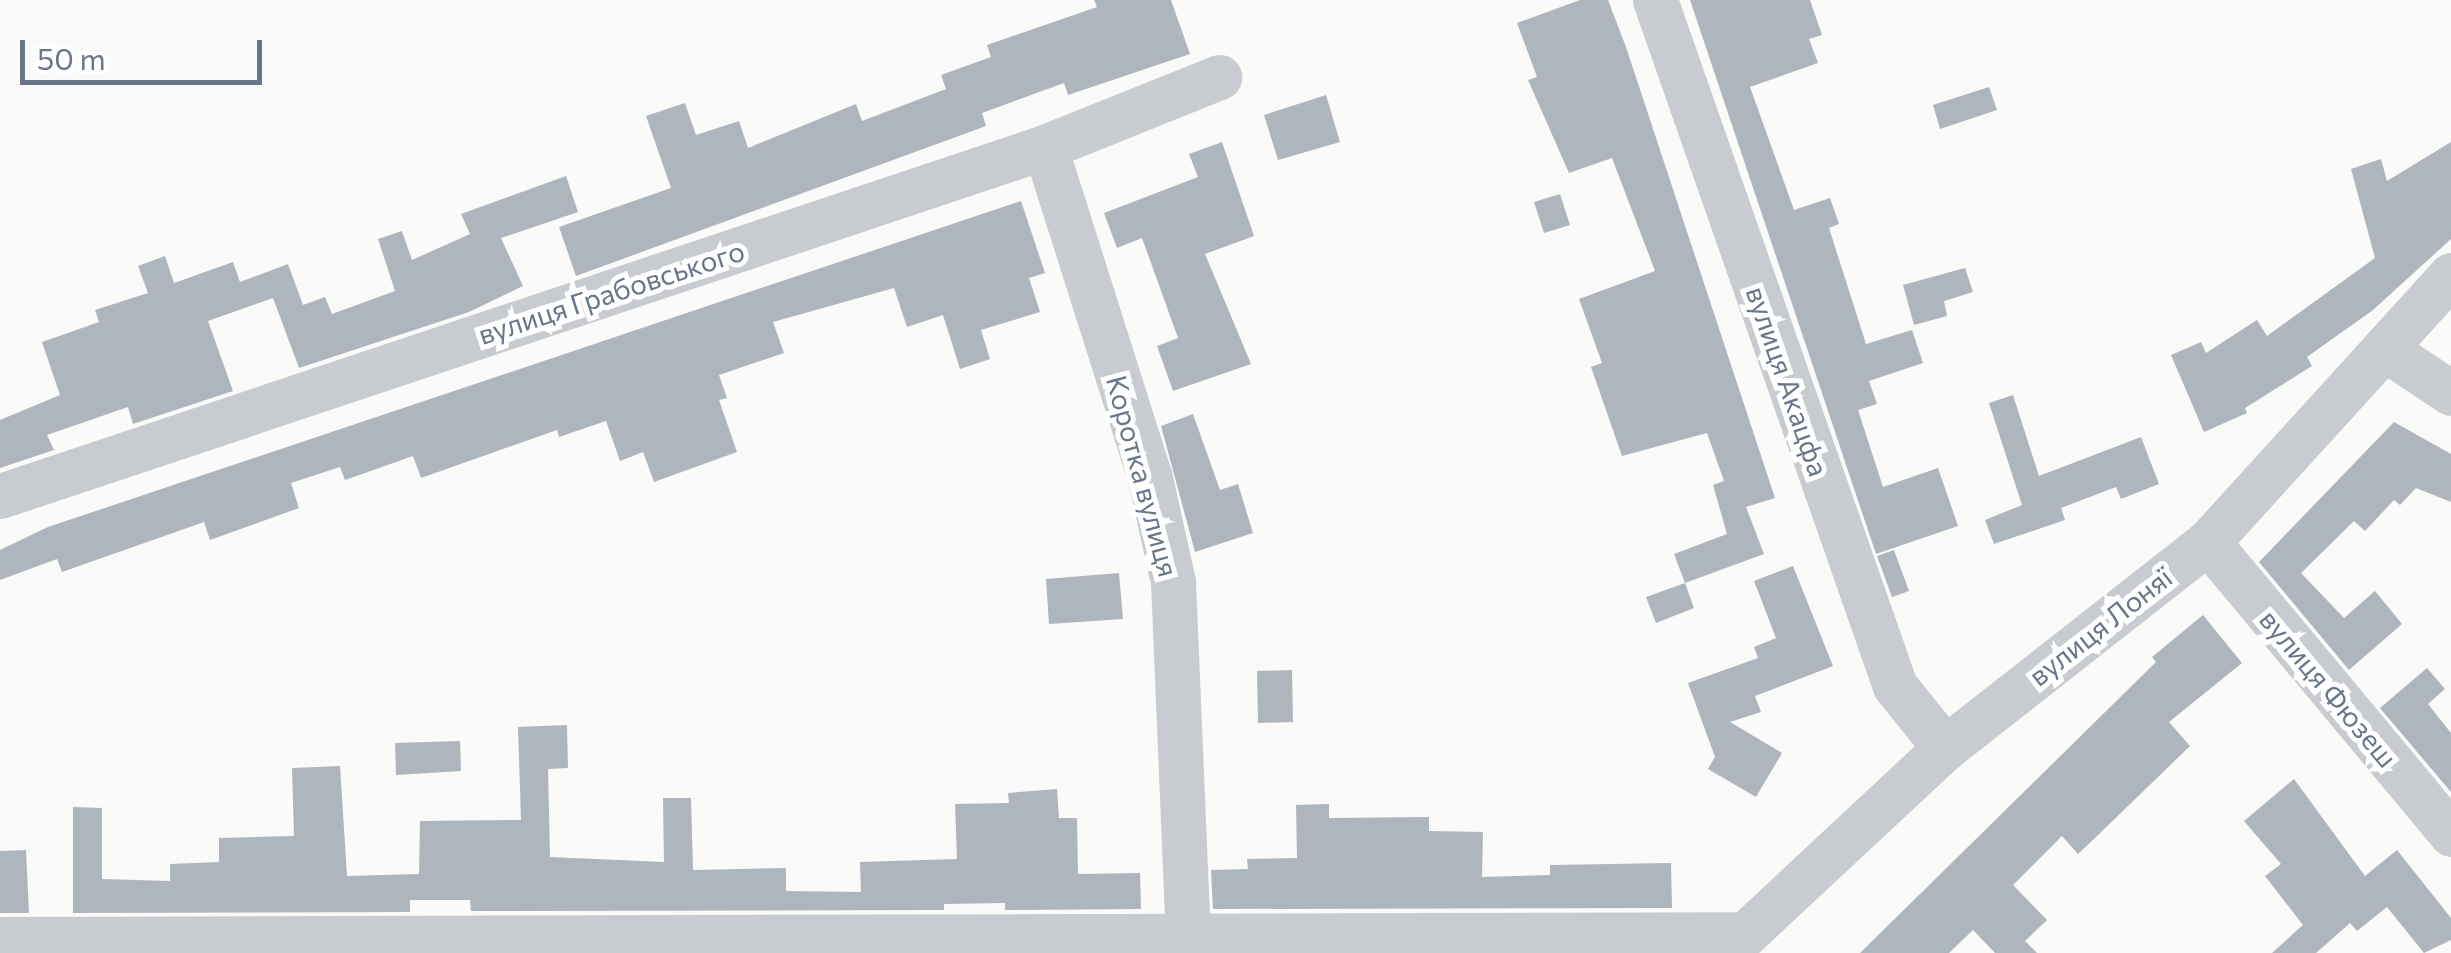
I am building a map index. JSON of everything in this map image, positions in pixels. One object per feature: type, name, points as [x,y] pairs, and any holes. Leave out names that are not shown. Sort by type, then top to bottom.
[{"type":"street","name":"вулиця Акацфа","points":[[1655,0],[1895,686],[1945,748]]},
{"type":"street","name":"вулиця Грабовського","points":[[0,496],[1045,147],[1219,77]]},
{"type":"street","name":"Коротка вулиця","points":[[1045,147],[1150,478],[1173,582],[1188,936]]},
{"type":"street","name":"вулиця Лоняї","points":[[1735,943],[1945,748],[2208,542],[2451,276]]},
{"type":"street","points":[[2385,349],[2451,393]]},
{"type":"street","name":"вулиця Фюзеш","points":[[2208,542],[2451,834]]},
{"type":"street","points":[[0,940],[1188,936],[1735,943]]},
{"type":"building","points":[[1094,0],[1171,0],[1190,54],[1068,95],[1064,83],[982,113],[986,126],[576,276],[559,227],[671,188],[646,116],[685,103],[696,135],[739,121],[748,148],[856,104],[862,121],[946,89],[941,75],[991,57],[987,45],[1097,7]]},
{"type":"building","points":[[1580,0],[1608,0],[1775,498],[1746,507],[1764,554],[1685,583],[1674,554],[1727,534],[1713,485],[1724,481],[1707,433],[1622,456],[1591,367],[1602,363],[1579,299],[1655,271],[1612,158],[1569,173],[1528,80],[1537,77],[1517,23]]},
{"type":"building","points":[[1690,0],[1810,0],[1822,35],[1809,39],[1818,63],[1750,87],[1794,210],[1830,198],[1839,224],[1829,228],[1866,344],[1912,330],[1923,363],[1869,381],[1877,404],[1858,410],[1883,487],[1938,468],[1958,526],[1876,554]]},
{"type":"building","points":[[1989,87],[1997,110],[1940,129],[1933,105]]},
{"type":"building","points":[[1326,95],[1340,142],[1278,160],[1264,115]]},
{"type":"building","points":[[1222,142],[1254,236],[1205,254],[1251,364],[1173,391],[1157,346],[1178,338],[1142,238],[1117,248],[1104,213],[1198,177],[1189,154]]},
{"type":"building","points":[[2451,142],[2451,239],[2373,310],[2307,357],[2312,366],[2245,408],[2247,413],[2204,432],[2171,355],[2201,342],[2206,353],[2257,320],[2267,336],[2375,258],[2351,169],[2381,159],[2387,181]]},
{"type":"building","points":[[566,176],[578,212],[501,238],[523,286],[469,312],[299,368],[273,298],[208,321],[233,391],[133,424],[128,407],[47,435],[54,450],[0,468],[0,420],[60,395],[42,342],[99,322],[95,310],[148,293],[138,266],[165,256],[174,283],[233,262],[240,282],[288,264],[303,305],[325,297],[332,314],[395,291],[378,239],[402,231],[412,260],[470,234],[461,214]]},
{"type":"building","points":[[1560,194],[1570,225],[1544,233],[1534,202]]},
{"type":"building","points":[[1021,201],[1045,273],[1029,278],[1040,312],[981,330],[990,359],[960,369],[943,315],[907,327],[894,288],[773,322],[784,353],[719,375],[727,398],[719,400],[737,452],[654,482],[643,452],[620,461],[606,421],[559,437],[557,430],[421,478],[413,456],[345,480],[340,467],[291,483],[299,508],[210,540],[204,522],[62,572],[57,559],[0,580],[0,550],[48,527]]},
{"type":"building","points":[[1965,268],[1973,292],[1944,301],[1947,316],[1914,325],[1903,285]]},
{"type":"building","points":[[2013,395],[2039,476],[2141,437],[2159,484],[2121,499],[2116,487],[2061,508],[2065,520],[1994,544],[1985,520],[2022,505],[1989,403]]},
{"type":"building","points":[[1193,414],[1220,490],[1238,484],[1253,533],[1195,552],[1161,426]]},
{"type":"building","points":[[2394,422],[2451,454],[2451,502],[2416,488],[2400,505],[2394,500],[2365,531],[2354,521],[2301,573],[2344,618],[2375,591],[2402,624],[2349,670],[2259,562]]},
{"type":"building","points":[[1894,550],[1909,591],[1892,597],[1877,556]]},
{"type":"building","points":[[1793,566],[1833,666],[1755,696],[1761,712],[1730,722],[1782,753],[1756,797],[1708,769],[1715,757],[1688,683],[1758,658],[1754,647],[1776,638],[1754,581]]},
{"type":"building","points":[[1119,573],[1123,619],[1049,624],[1046,579]]},
{"type":"building","points":[[1685,583],[1694,608],[1656,623],[1646,597]]},
{"type":"building","points":[[2203,615],[2242,663],[2169,722],[2190,746],[2078,854],[2062,836],[2013,885],[2047,920],[2025,941],[2037,953],[1995,953],[1973,930],[1949,953],[1860,953],[2156,662],[2152,657]]},
{"type":"building","points":[[2427,668],[2445,689],[2428,704],[2451,733],[2451,792],[2380,708]]},
{"type":"building","points":[[1292,670],[1293,722],[1258,723],[1257,671]]},
{"type":"building","points":[[567,725],[568,768],[548,769],[550,857],[664,862],[663,798],[691,798],[693,870],[786,868],[786,891],[861,892],[860,862],[957,859],[955,804],[1009,803],[1008,793],[1057,789],[1059,818],[1077,818],[1078,874],[1140,873],[1141,909],[1005,910],[1005,903],[944,904],[944,910],[471,911],[470,900],[410,900],[410,912],[73,913],[73,807],[102,808],[102,879],[170,881],[170,864],[219,862],[219,838],[294,836],[292,768],[340,766],[347,876],[419,874],[420,821],[521,820],[518,727]]},
{"type":"building","points":[[460,741],[461,771],[396,775],[395,743]]},
{"type":"building","points":[[2294,779],[2365,876],[2397,850],[2451,918],[2451,940],[2424,953],[2387,907],[2357,931],[2350,923],[2316,953],[2272,953],[2303,925],[2265,876],[2281,864],[2244,821]]},
{"type":"building","points":[[1329,804],[1329,818],[1429,817],[1429,831],[1483,832],[1482,877],[1550,875],[1550,865],[1671,863],[1672,908],[1213,909],[1211,870],[1248,869],[1247,859],[1297,858],[1296,805]]},
{"type":"building","points":[[26,850],[29,913],[0,913],[0,851]]}]
